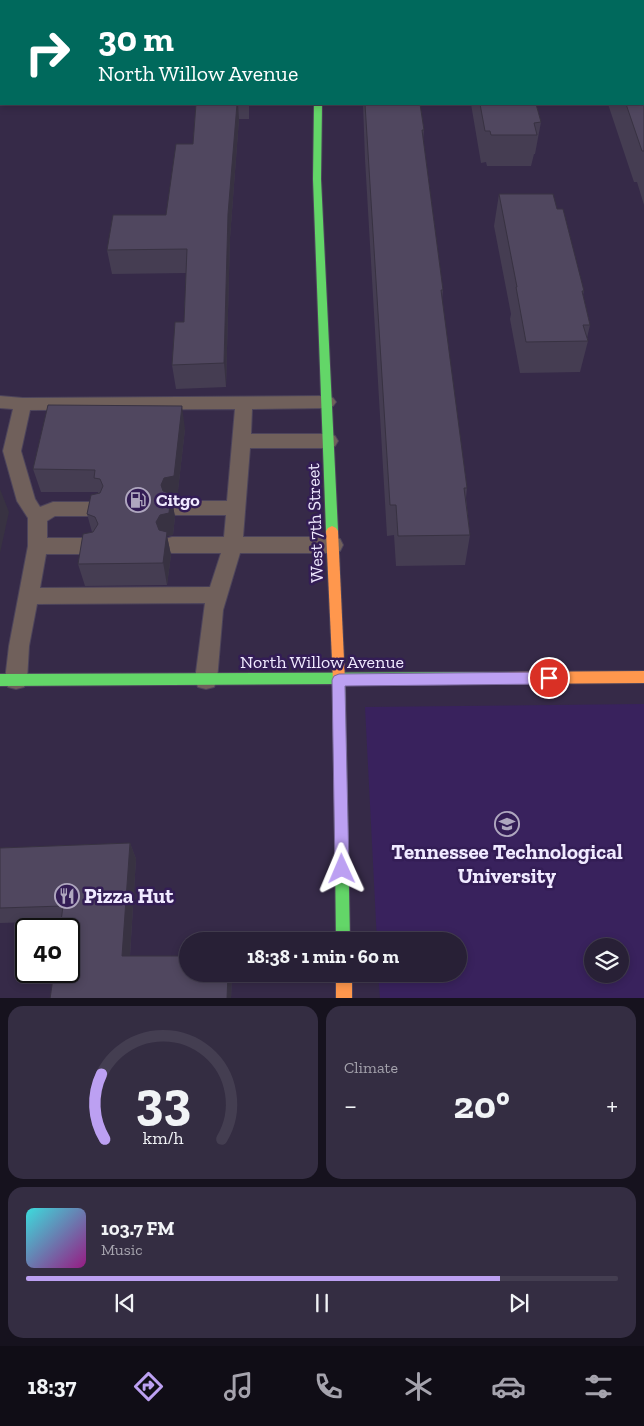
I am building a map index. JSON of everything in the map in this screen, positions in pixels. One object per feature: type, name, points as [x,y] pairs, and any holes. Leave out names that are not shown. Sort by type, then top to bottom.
[{"type":"street","name":"West 7th Street","points":[[318,105],[318,179],[339,680],[343,932]]},
{"type":"street","name":"North Willow Avenue","points":[[8,680],[339,680],[644,677]]},
{"type":"street","points":[[344,982],[344,998]]},
{"type":"lane","points":[[0,402],[23,404],[327,402]]},
{"type":"lane","points":[[206,680],[210,637],[218,595],[234,544],[244,402]]},
{"type":"lane","points":[[8,680],[38,546],[37,517],[26,501],[12,450],[23,404]]},
{"type":"lane","points":[[242,441],[329,441]]},
{"type":"lane","points":[[176,508],[236,508]]},
{"type":"lane","points":[[37,517],[54,509],[98,509]]},
{"type":"lane","points":[[172,545],[333,545]]},
{"type":"lane","points":[[38,546],[92,546]]},
{"type":"lane","points":[[28,596],[218,595]]},
{"type":"shaded area","name":"Tennessee Technological University","points":[[644,704],[644,998],[380,998],[379,982],[467,982],[467,932],[377,932],[365,707]]},
{"type":"building","points":[[196,105],[237,105],[228,214],[224,363],[172,365],[175,322],[184,322],[187,249],[107,250],[113,215],[166,215],[176,144],[193,144]]},
{"type":"building","points":[[365,105],[420,105],[443,290],[441,290],[467,488],[464,488],[470,535],[398,536],[396,505],[390,505]]},
{"type":"building","points":[[480,105],[536,105],[541,122],[534,123],[537,135],[491,135],[490,131],[485,131]]},
{"type":"building","points":[[626,105],[644,105],[644,151],[642,151]]},
{"type":"building","points":[[499,194],[553,194],[557,209],[563,209],[584,291],[582,291],[590,325],[583,325],[588,341],[526,342]]},
{"type":"building","name":"Citgo","points":[[48,405],[182,406],[174,476],[164,478],[161,485],[163,491],[171,494],[169,513],[160,515],[156,522],[159,530],[167,532],[163,563],[78,564],[83,534],[93,532],[98,524],[95,517],[87,514],[91,495],[100,493],[103,486],[100,479],[94,478],[95,470],[33,469]]},
{"type":"building","points":[[130,843],[122,956],[179,956],[179,982],[228,982],[227,998],[50,998],[52,983],[80,983],[80,918],[61,918],[63,906],[0,908],[0,848]]},
{"type":"traffic: fast","points":[[318,105],[317,179],[332,531]]},
{"type":"traffic: fast","points":[[0,680],[497,678]]},
{"type":"traffic: fast","points":[[339,681],[343,932]]},
{"type":"traffic: slow","points":[[332,531],[339,681]]},
{"type":"traffic: slow","points":[[497,678],[644,677]]},
{"type":"traffic: slow","points":[[344,982],[344,998]]},
{"type":"place","name":"Citgo","points":[[138,500]]},
{"type":"place","name":"Tennessee Technological University","points":[[507,824]]},
{"type":"place","name":"Pizza Hut","points":[[67,896]]},
{"type":"route","points":[[342,869],[339,680],[549,678]]}]
